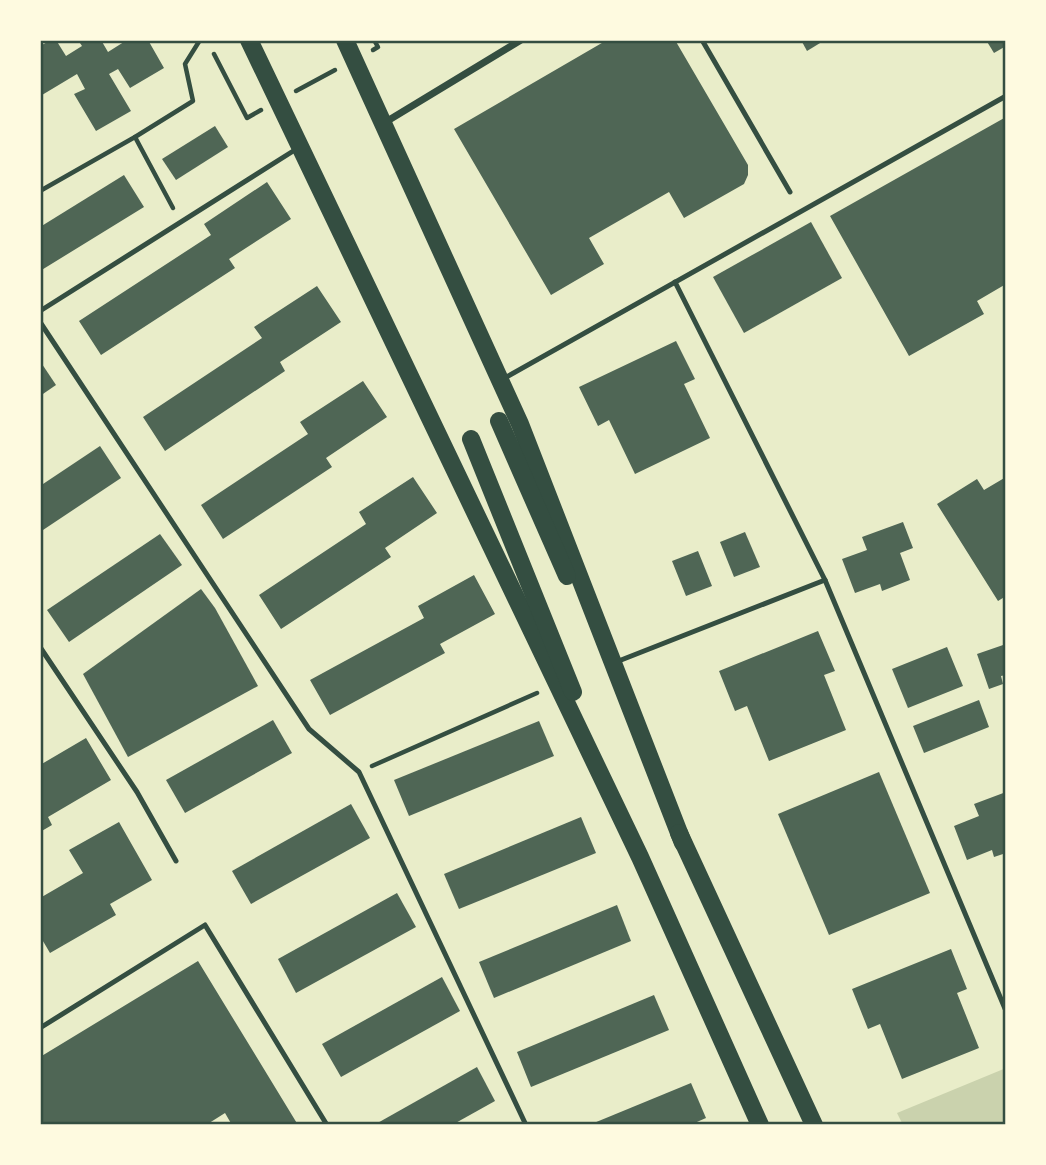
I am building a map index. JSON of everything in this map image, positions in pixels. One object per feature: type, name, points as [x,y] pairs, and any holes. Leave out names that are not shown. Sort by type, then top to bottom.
[{"type":"main road","points":[[249,40],[640,857],[760,1125]]},
{"type":"main road","points":[[345,40],[520,425],[683,843]]},
{"type":"main road","points":[[499,421],[683,843],[814,1125]]},
{"type":"main road","points":[[471,439],[640,857]]},
{"type":"street","points":[[384,123],[521,40]]},
{"type":"lane","points":[[702,40],[790,192]]},
{"type":"lane","points":[[500,380],[1006,96]]},
{"type":"lane","points":[[40,311],[300,147]]},
{"type":"lane","points":[[675,282],[825,580],[1006,1012]]},
{"type":"lane","points":[[40,322],[309,729],[359,772],[526,1125]]},
{"type":"lane","points":[[613,663],[825,580]]},
{"type":"lane","points":[[40,647],[136,792],[176,861]]},
{"type":"lane","points":[[40,1028],[205,925],[327,1125]]},
{"type":"path","points":[[40,191],[193,102],[185,64],[200,40]]},
{"type":"path","points":[[366,54],[378,47],[374,40]]},
{"type":"path","points":[[214,54],[247,118],[271,105]]},
{"type":"path","points":[[294,92],[342,66]]},
{"type":"path","points":[[135,137],[180,223]]},
{"type":"path","points":[[359,772],[558,685]]},
{"type":"green space","points":[[1006,1068],[1006,1125],[903,1125],[897,1113]]},
{"type":"building","points":[[56,40],[66,56],[82,46],[78,40],[101,40],[108,52],[127,40],[148,40],[164,68],[130,88],[118,69],[109,74],[131,111],[96,131],[74,94],[85,89],[77,74],[42,95],[40,92],[40,46]]},
{"type":"building","points":[[607,40],[675,40],[748,165],[748,175],[744,184],[684,218],[669,192],[589,238],[604,264],[551,295],[454,129]]},
{"type":"building","points":[[801,40],[825,40],[807,51]]},
{"type":"building","points":[[986,40],[1006,40],[1006,46],[994,53]]},
{"type":"building","points":[[1006,117],[1006,284],[977,301],[984,314],[909,356],[830,216]]},
{"type":"building","points":[[215,126],[228,147],[176,180],[162,159]]},
{"type":"building","points":[[124,175],[144,207],[40,271],[40,227]]},
{"type":"building","points":[[267,182],[291,219],[229,259],[235,268],[101,355],[79,321],[211,235],[204,224]]},
{"type":"building","points":[[811,222],[842,278],[744,333],[713,277]]},
{"type":"building","points":[[317,286],[341,322],[280,362],[285,371],[165,451],[143,417],[262,338],[254,327]]},
{"type":"building","points":[[676,341],[695,379],[684,384],[710,438],[635,474],[609,420],[598,426],[579,387]]},
{"type":"building","points":[[40,361],[56,385],[40,396]]},
{"type":"building","points":[[363,381],[387,417],[326,458],[332,467],[223,539],[201,505],[308,434],[300,422]]},
{"type":"building","points":[[100,446],[121,478],[40,532],[40,486]]},
{"type":"building","points":[[413,477],[437,513],[385,548],[391,557],[281,629],[259,595],[366,524],[359,512]]},
{"type":"building","points":[[1006,477],[1006,596],[998,601],[937,504],[977,479],[984,490]]},
{"type":"building","points":[[903,522],[913,548],[900,553],[910,580],[882,591],[880,584],[855,593],[842,559],[867,550],[862,537]]},
{"type":"building","points":[[745,532],[760,567],[734,577],[720,542]]},
{"type":"building","points":[[160,534],[182,565],[69,642],[47,610]]},
{"type":"building","points":[[698,551],[712,586],[686,596],[672,561]]},
{"type":"building","points":[[474,575],[495,614],[440,644],[445,653],[330,715],[310,680],[424,618],[418,606]]},
{"type":"building","points":[[201,589],[215,608],[258,686],[128,757],[83,674]]},
{"type":"building","points":[[818,631],[835,671],[824,675],[846,730],[769,761],[747,706],[735,711],[719,671]]},
{"type":"building","points":[[1006,644],[1006,675],[1001,676],[1003,684],[989,689],[977,654]]},
{"type":"building","points":[[947,647],[963,686],[908,708],[892,669]]},
{"type":"building","points":[[979,700],[989,727],[924,753],[913,726]]},
{"type":"building","points":[[273,720],[292,753],[185,813],[166,780]]},
{"type":"building","points":[[539,721],[554,756],[409,816],[394,780]]},
{"type":"building","points":[[86,738],[111,780],[48,817],[52,825],[40,832],[40,765]]},
{"type":"building","points":[[879,772],[930,893],[829,935],[778,814]]},
{"type":"building","points":[[1006,792],[1006,853],[994,857],[992,850],[967,860],[954,826],[979,816],[974,804]]},
{"type":"building","points":[[351,804],[370,838],[251,904],[232,871]]},
{"type":"building","points":[[581,817],[596,853],[459,909],[444,874]]},
{"type":"building","points":[[119,822],[152,880],[110,904],[116,915],[50,953],[40,936],[40,898],[83,873],[69,850]]},
{"type":"building","points":[[397,893],[416,927],[296,993],[278,959]]},
{"type":"building","points":[[617,905],[631,941],[494,998],[479,962]]},
{"type":"building","points":[[951,949],[967,989],[957,993],[979,1048],[902,1079],[880,1024],[868,1029],[852,989]]},
{"type":"building","points":[[198,961],[298,1125],[232,1125],[225,1113],[206,1125],[43,1125],[40,1120],[40,1057]]},
{"type":"building","points":[[442,977],[460,1011],[341,1077],[322,1044]]},
{"type":"building","points":[[654,995],[669,1030],[531,1087],[517,1052]]},
{"type":"building","points":[[477,1067],[495,1101],[452,1125],[374,1125]]},
{"type":"building","points":[[691,1083],[706,1118],[690,1125],[589,1125]]}]
